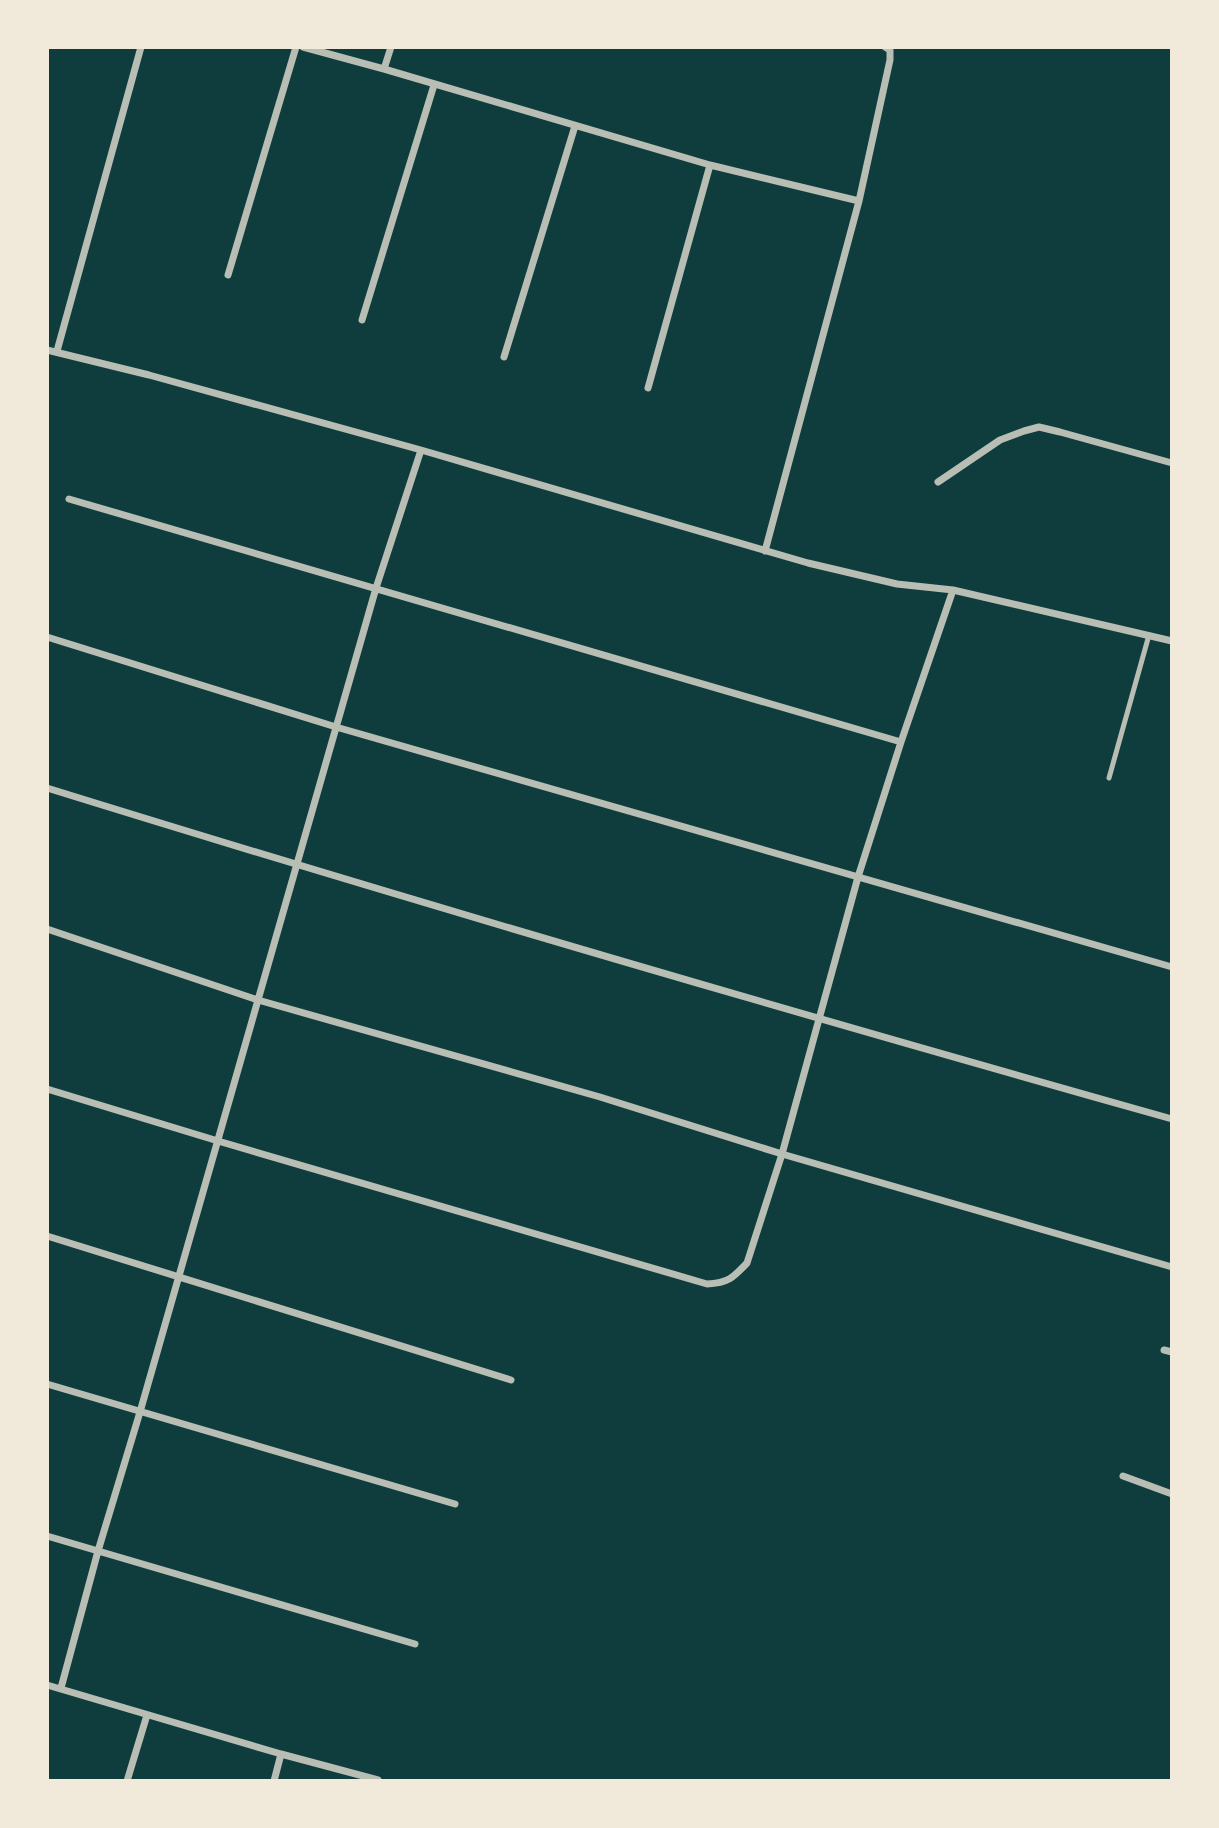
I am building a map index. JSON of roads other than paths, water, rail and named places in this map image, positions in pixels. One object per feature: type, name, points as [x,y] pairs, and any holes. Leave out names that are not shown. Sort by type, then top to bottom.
[{"type":"street","points":[[57,351],[141,47]]},
{"type":"street","points":[[228,275],[296,47]]},
{"type":"street","points":[[303,47],[710,165],[859,201]]},
{"type":"street","points":[[384,69],[391,47]]},
{"type":"street","points":[[765,551],[859,201],[890,60],[890,50],[885,47]]},
{"type":"street","points":[[362,320],[434,85]]},
{"type":"street","points":[[504,357],[575,126]]},
{"type":"street","points":[[648,388],[710,165]]},
{"type":"street","points":[[47,349],[421,450],[808,564],[897,584],[953,590],[1172,641]]},
{"type":"street","points":[[937,482],[1000,440],[1039,427],[1172,463]]},
{"type":"street","points":[[61,1688],[98,1550],[140,1412],[335,727],[421,450]]},
{"type":"street","points":[[69,499],[901,741]]},
{"type":"street","points":[[47,1088],[218,1141],[708,1284],[722,1283],[734,1277],[747,1263],[782,1154],[858,877],[953,590]]},
{"type":"street","points":[[47,638],[335,727],[1172,967]]},
{"type":"street","points":[[47,788],[297,866],[820,1020],[1172,1119]]},
{"type":"street","points":[[47,929],[258,1000],[600,1097],[782,1154],[1172,1267]]},
{"type":"street","points":[[47,1236],[511,1380]]},
{"type":"street","points":[[47,1384],[455,1504]]},
{"type":"street","points":[[1123,1476],[1172,1494]]},
{"type":"street","points":[[47,1536],[415,1644]]},
{"type":"street","points":[[47,1685],[378,1780]]},
{"type":"street","points":[[127,1781],[147,1715]]},
{"type":"street","points":[[274,1781],[281,1754]]},
{"type":"lane","points":[[1109,778],[1149,635]]}]
